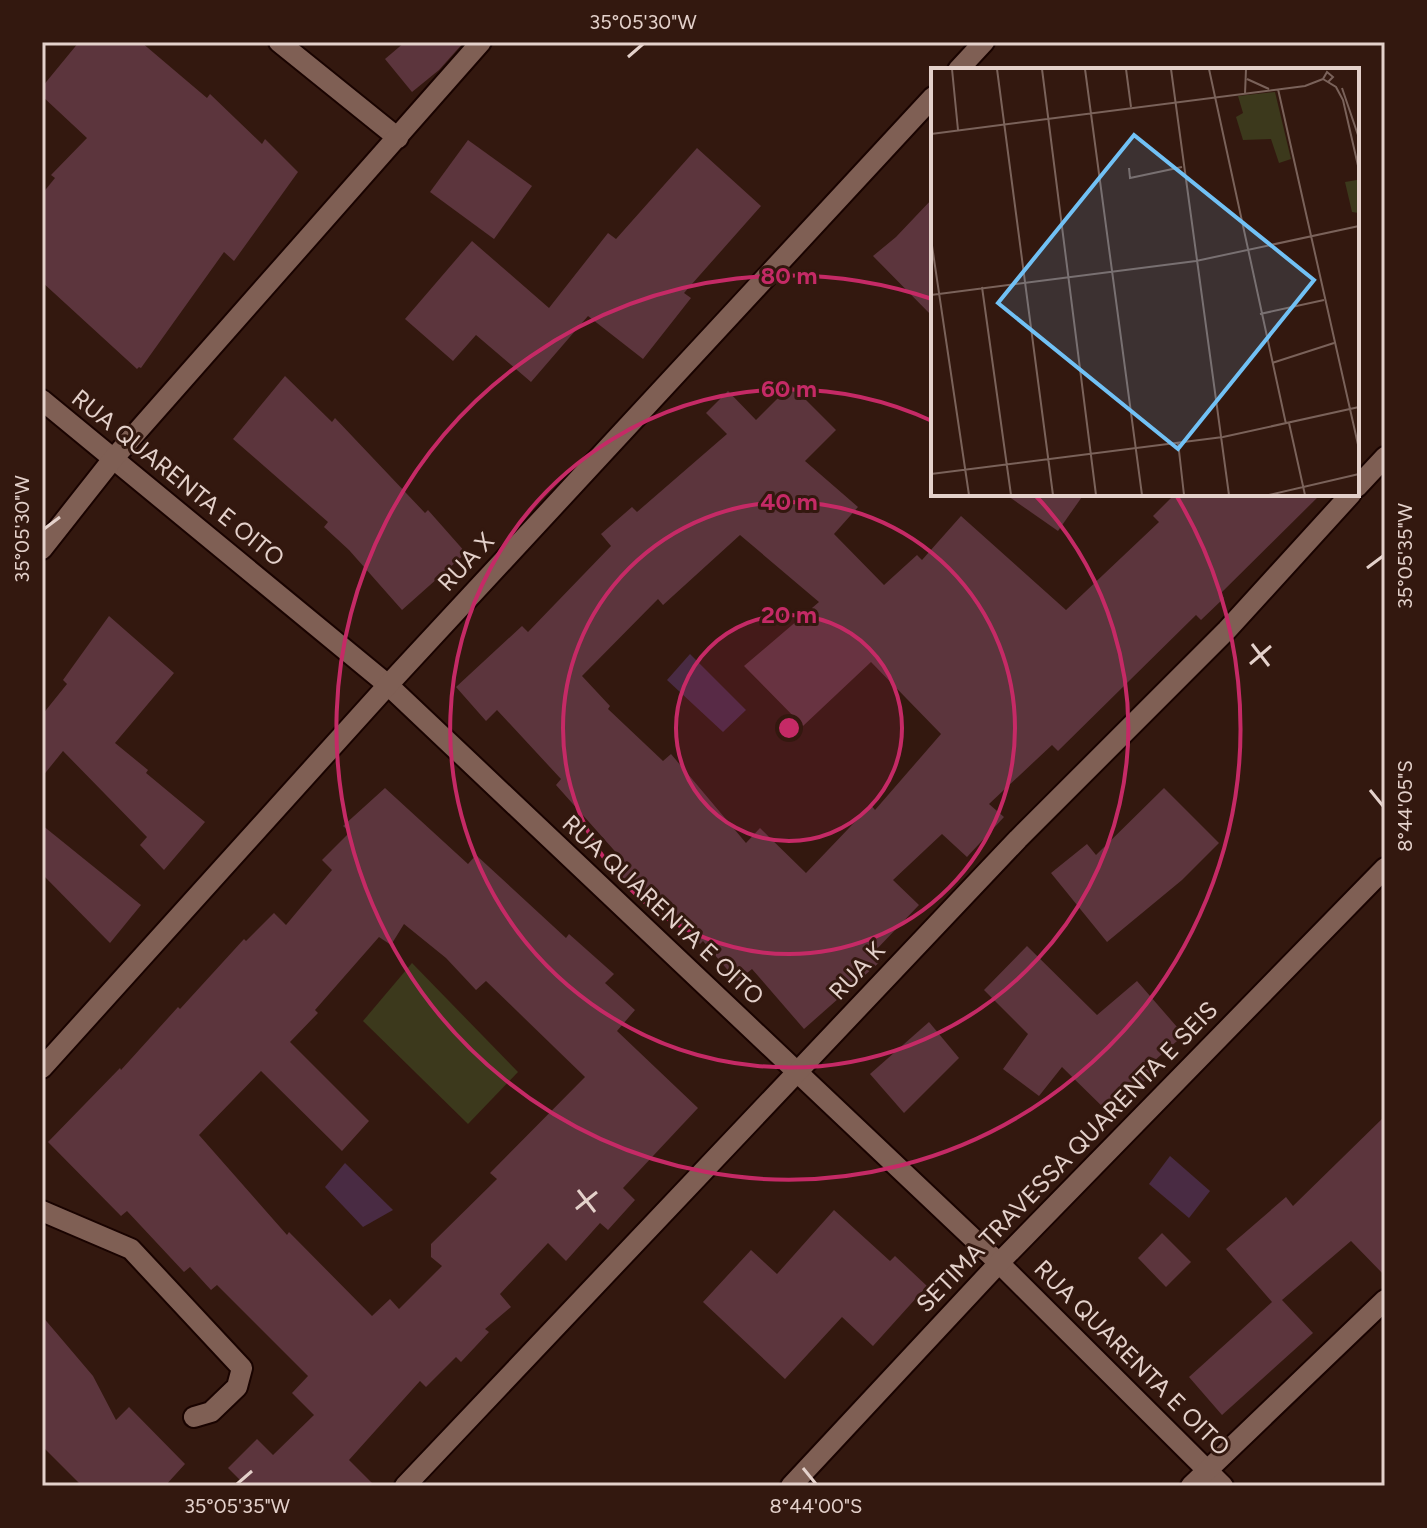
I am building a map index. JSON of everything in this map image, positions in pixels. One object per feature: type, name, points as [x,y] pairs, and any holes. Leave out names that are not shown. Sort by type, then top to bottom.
[{"type":"street","points":[[279,42],[398,138]]},
{"type":"street","points":[[42,549],[113,459],[481,42]]},
{"type":"street","points":[[960,68],[984,42]]},
{"type":"street","name":"RUA X","points":[[42,1068],[388,685],[931,99]]},
{"type":"street","name":"RUA QUARENTA E OITO","points":[[42,400],[388,685],[999,1263],[1223,1486]]},
{"type":"street","points":[[1359,485],[1385,457]]},
{"type":"street","name":"RUA K","points":[[405,1486],[1018,839],[1227,630],[1349,496]]},
{"type":"street","name":"SETIMA TRAVESSA QUARENTA E SEIS","points":[[791,1486],[999,1263],[1385,868]]},
{"type":"street","points":[[42,1211],[131,1249],[242,1368],[237,1387],[211,1412],[194,1417]]},
{"type":"street","points":[[1191,1486],[1385,1300]]},
{"type":"shaded area","points":[[690,654],[746,710],[723,732],[667,680]]},
{"type":"shaded area","points":[[412,963],[518,1072],[468,1124],[363,1021]]},
{"type":"shaded area","points":[[1170,1156],[1210,1191],[1189,1218],[1149,1184]]},
{"type":"shaded area","points":[[345,1163],[393,1210],[363,1227],[325,1187]]},
{"type":"building","points":[[79,42],[141,42],[207,98],[210,94],[262,144],[265,139],[298,172],[234,261],[224,252],[141,368],[137,369],[42,282],[42,194],[55,178],[51,175],[87,138],[42,96],[42,87]]},
{"type":"building","points":[[405,42],[464,42],[439,70],[412,92],[385,59]]},
{"type":"building","points":[[468,140],[532,186],[494,239],[430,192]]},
{"type":"building","points":[[697,148],[761,206],[684,293],[691,298],[643,359],[588,316],[531,382],[476,335],[453,361],[405,319],[472,241],[549,308],[608,233],[616,239]]},
{"type":"building","points":[[931,200],[931,315],[873,256]]},
{"type":"building","points":[[285,376],[332,422],[335,418],[425,513],[428,510],[466,553],[402,610],[349,550],[324,527],[328,522],[233,439]]},
{"type":"building","points":[[791,385],[836,430],[805,461],[858,507],[834,534],[884,585],[917,555],[922,560],[961,516],[1066,610],[1159,522],[1153,516],[1173,496],[1319,496],[1220,594],[1224,598],[1201,620],[1196,615],[1058,751],[1052,745],[989,804],[1004,817],[967,857],[942,834],[893,880],[919,905],[874,952],[882,960],[804,1029],[752,969],[737,981],[703,941],[700,944],[647,892],[640,899],[619,875],[629,867],[556,785],[561,779],[497,710],[486,721],[456,687],[522,626],[528,632],[611,546],[601,534],[632,507],[637,512],[727,434],[706,413],[728,391],[756,420]],"holes":[[[740,535],[819,602],[744,666],[803,726],[871,662],[941,734],[875,810],[871,805],[806,873],[760,828],[746,843],[671,754],[663,761],[608,709],[610,706],[582,676],[658,599],[663,605]]]},
{"type":"building","points":[[1008,496],[1083,496],[1058,531]]},
{"type":"building","points":[[109,616],[174,673],[115,743],[205,822],[164,870],[140,845],[147,837],[63,751],[42,777],[42,715],[67,684],[63,680]]},
{"type":"building","points":[[385,788],[468,864],[476,855],[566,938],[569,934],[614,974],[605,983],[635,1010],[617,1031],[698,1108],[623,1188],[635,1200],[608,1230],[600,1223],[566,1261],[548,1243],[500,1294],[511,1307],[485,1329],[489,1332],[461,1362],[456,1357],[426,1387],[420,1381],[349,1460],[375,1486],[242,1486],[244,1484],[228,1468],[257,1439],[273,1455],[314,1415],[292,1393],[308,1376],[217,1285],[211,1290],[190,1267],[184,1272],[127,1211],[121,1216],[48,1142],[121,1070],[178,1007],[180,1009],[244,939],[246,941],[274,913],[286,925],[332,870],[322,860],[350,832],[343,826]],"holes":[[[404,924],[446,958],[476,990],[486,981],[585,1077],[490,1173],[497,1179],[431,1244],[431,1257],[442,1266],[399,1309],[390,1299],[372,1316],[289,1232],[287,1235],[199,1135],[261,1071],[342,1151],[369,1121],[290,1042],[318,1013],[315,1010],[379,937],[391,945]]]},
{"type":"building","points":[[1164,788],[1219,843],[1182,880],[1107,942],[1051,873],[1087,844],[1096,855]]},
{"type":"building","points":[[42,825],[141,905],[110,943],[42,874]]},
{"type":"building","points":[[1027,946],[1097,1015],[1137,981],[1184,1035],[1146,1068],[1152,1073],[1111,1115],[1062,1067],[1039,1096],[1003,1069],[1028,1034],[984,990]]},
{"type":"building","points":[[929,1022],[959,1058],[904,1113],[870,1074]]},
{"type":"building","points":[[1385,1116],[1385,1276],[1351,1241],[1282,1300],[1313,1333],[1222,1415],[1189,1377],[1272,1302],[1226,1249],[1286,1197],[1293,1206]]},
{"type":"building","points":[[834,1210],[890,1261],[895,1256],[927,1286],[873,1346],[842,1317],[785,1379],[703,1302],[751,1250],[777,1274]]},
{"type":"building","points":[[1162,1233],[1191,1262],[1166,1287],[1138,1258]]},
{"type":"building","points":[[42,1316],[93,1376],[116,1420],[129,1407],[185,1464],[165,1486],[82,1486],[42,1446]]}]
